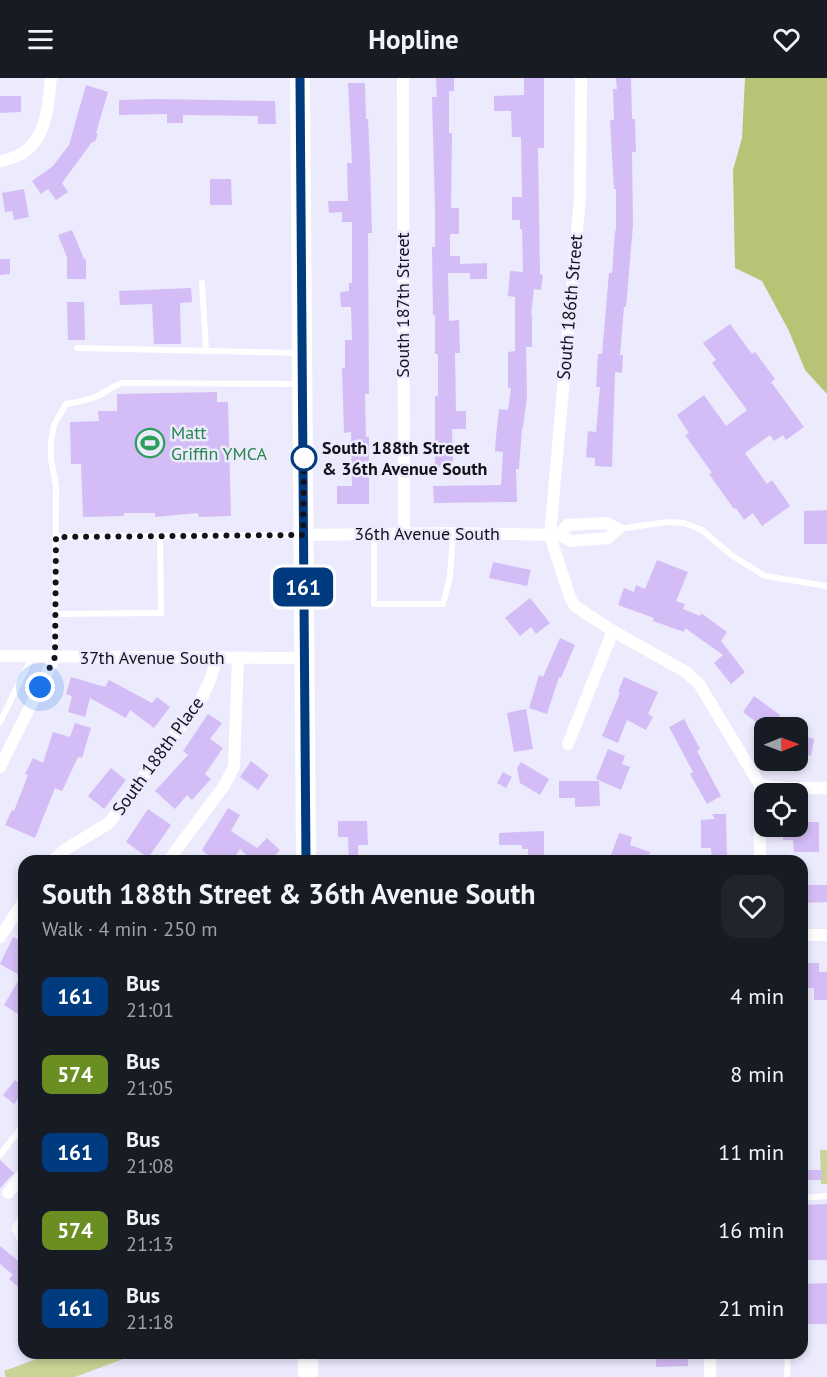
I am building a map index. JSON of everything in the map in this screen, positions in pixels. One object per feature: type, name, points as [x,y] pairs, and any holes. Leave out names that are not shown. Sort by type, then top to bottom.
[{"type":"main road","points":[[300,78],[306,855]]},
{"type":"main road","points":[[308,1359],[308,1377]]},
{"type":"street","points":[[0,161],[18,156],[30,147],[46,123],[51,78]]},
{"type":"street","name":"South 187th Street","points":[[403,78],[404,533]]},
{"type":"street","name":"South 186th Street","points":[[555,535],[580,198],[581,78]]},
{"type":"street","name":"36th Avenue South","points":[[303,535],[453,533],[555,535],[567,525],[607,522],[618,530]]},
{"type":"street","points":[[555,535],[570,597],[575,606],[613,631],[686,672],[699,684],[759,783]]},
{"type":"street","points":[[568,744],[613,631]]},
{"type":"street","name":"37th Avenue South","points":[[0,656],[303,658]]},
{"type":"street","points":[[0,767],[55,657]]},
{"type":"street","name":"South 188th Place","points":[[59,855],[109,823],[202,698],[217,658]]},
{"type":"street","points":[[172,855],[224,786],[234,768],[238,658]]},
{"type":"street","points":[[808,788],[827,788]]},
{"type":"street","points":[[760,837],[760,855]]},
{"type":"street","points":[[0,938],[18,910]]},
{"type":"street","points":[[808,935],[827,935]]},
{"type":"street","points":[[8,1193],[18,1180]]},
{"type":"street","points":[[710,1359],[710,1377]]},
{"type":"lane","points":[[202,282],[206,351]]},
{"type":"lane","points":[[77,348],[303,353]]},
{"type":"lane","points":[[55,657],[56,486],[51,459],[51,441],[56,420],[66,404],[97,397],[111,387],[122,383],[303,384]]},
{"type":"lane","points":[[618,530],[668,522],[684,523],[702,530],[730,555],[765,576],[827,586]]},
{"type":"lane","points":[[374,533],[374,604],[443,604],[450,577],[453,533]]},
{"type":"lane","points":[[56,537],[303,535]]},
{"type":"lane","points":[[55,614],[161,613],[160,536]]},
{"type":"lane","points":[[0,722],[32,656]]},
{"type":"lane","points":[[0,1155],[18,1132]]},
{"type":"lane","points":[[808,1198],[827,1196]]},
{"type":"lane","points":[[788,1359],[788,1377]]},
{"type":"green space","points":[[745,78],[827,78],[827,394],[805,370],[789,331],[762,281],[735,268],[733,170],[742,138]]},
{"type":"green space","points":[[820,1150],[827,1150],[827,1184],[821,1184]]},
{"type":"green space","points":[[37,1359],[123,1359],[75,1377],[6,1377],[4,1371]]},
{"type":"building","points":[[436,78],[454,78],[454,91],[449,91],[449,133],[452,133],[451,208],[459,208],[459,234],[450,234],[450,256],[460,256],[460,264],[487,263],[487,279],[470,279],[470,273],[448,273],[449,321],[459,320],[460,353],[455,353],[456,411],[466,411],[466,429],[452,429],[453,466],[435,467],[435,396],[438,396],[438,354],[435,354],[435,315],[433,315],[432,247],[435,247],[435,208],[432,97],[437,97]]},
{"type":"building","points":[[524,78],[544,78],[544,148],[538,148],[540,274],[543,275],[541,290],[534,289],[531,315],[532,347],[526,347],[527,396],[519,469],[516,469],[517,502],[434,503],[433,486],[501,485],[503,452],[495,451],[496,436],[499,409],[508,410],[511,388],[508,388],[508,352],[515,351],[515,297],[508,296],[510,271],[523,272],[522,229],[520,229],[520,220],[512,220],[512,197],[522,197],[521,137],[512,137],[511,111],[494,111],[494,96],[524,95]]},
{"type":"building","points":[[616,78],[631,78],[636,152],[632,152],[633,225],[620,355],[623,355],[622,373],[615,372],[612,467],[595,466],[595,458],[586,457],[588,431],[596,432],[600,387],[596,387],[598,354],[602,354],[609,273],[612,273],[616,231],[616,189],[614,189],[610,120],[614,120],[613,89],[617,89]]},
{"type":"building","points":[[348,83],[365,83],[366,119],[368,119],[372,233],[368,233],[369,394],[365,394],[366,437],[369,437],[369,504],[337,504],[337,486],[352,486],[351,432],[344,433],[342,368],[345,368],[345,340],[352,340],[351,307],[341,307],[340,292],[349,291],[349,283],[352,283],[352,222],[342,222],[342,212],[329,213],[328,201],[348,201],[347,163],[352,163]]},
{"type":"building","points":[[86,85],[108,92],[96,133],[98,133],[95,142],[92,142],[62,183],[68,192],[56,200],[48,189],[41,194],[32,181],[53,166],[69,145]]},
{"type":"building","points":[[0,96],[21,96],[21,112],[0,113]]},
{"type":"building","points":[[119,100],[275,101],[276,124],[258,124],[258,116],[183,115],[183,123],[167,123],[167,114],[119,115]]},
{"type":"building","points":[[210,179],[231,179],[232,205],[210,205]]},
{"type":"building","points":[[24,189],[29,217],[14,220],[12,211],[5,212],[2,193]]},
{"type":"building","points":[[72,230],[84,259],[86,259],[86,279],[67,279],[67,257],[58,235]]},
{"type":"building","points":[[0,259],[10,259],[10,274],[0,275]]},
{"type":"building","points":[[191,288],[192,302],[180,303],[181,344],[154,344],[152,304],[120,305],[119,291]]},
{"type":"building","points":[[67,302],[84,302],[85,340],[68,340]]},
{"type":"building","points":[[730,324],[752,354],[755,352],[775,379],[771,382],[804,427],[786,440],[783,435],[774,441],[770,435],[745,453],[767,484],[772,480],[790,506],[762,526],[753,513],[744,520],[736,508],[734,509],[685,435],[689,433],[677,415],[704,395],[726,426],[747,410],[712,363],[716,360],[703,343]]},
{"type":"building","name":"Matt Griffin YMCA","points":[[217,392],[217,402],[228,402],[231,516],[199,517],[198,513],[155,517],[155,513],[124,513],[124,516],[83,517],[81,464],[71,464],[70,422],[99,421],[98,411],[117,411],[117,394]]},
{"type":"building","points":[[827,510],[827,544],[804,544],[804,511]]},
{"type":"building","points":[[657,560],[688,572],[676,601],[685,604],[683,609],[700,616],[701,613],[727,632],[721,641],[745,672],[731,684],[714,663],[723,655],[685,628],[684,632],[618,605],[624,588],[634,592],[636,585],[645,589]]},
{"type":"building","points":[[493,562],[531,570],[527,586],[489,578]]},
{"type":"building","points":[[530,598],[550,623],[536,634],[531,627],[520,636],[505,618]]},
{"type":"building","points":[[560,638],[575,645],[561,678],[559,677],[547,714],[529,708],[539,675],[543,677]]},
{"type":"building","points":[[71,677],[105,687],[109,680],[152,703],[157,697],[170,707],[154,728],[130,710],[126,718],[90,698],[85,717],[68,712],[72,696],[66,694]]},
{"type":"building","points":[[624,677],[658,692],[648,714],[653,717],[646,730],[627,720],[618,743],[602,736],[620,693],[618,692]]},
{"type":"building","points":[[754,696],[780,715],[779,717],[754,717],[754,720],[743,712]]},
{"type":"building","points":[[526,709],[533,749],[514,752],[507,713]]},
{"type":"building","points":[[208,714],[222,723],[210,739],[223,748],[205,774],[211,779],[192,800],[187,795],[175,809],[155,791],[188,755],[183,751]]},
{"type":"building","points":[[684,719],[700,749],[697,751],[721,796],[707,804],[690,774],[693,772],[669,727]]},
{"type":"building","points":[[75,723],[91,728],[82,758],[78,757],[62,791],[55,788],[35,838],[5,825],[12,810],[14,811],[28,775],[25,774],[33,758],[43,763],[53,732],[70,737]]},
{"type":"building","points":[[808,738],[814,739],[811,756],[808,755]]},
{"type":"building","points":[[608,749],[625,756],[622,764],[630,767],[621,790],[596,779]]},
{"type":"building","points":[[251,761],[269,775],[258,790],[240,777]]},
{"type":"building","points":[[521,762],[549,779],[540,795],[520,783],[517,768]]},
{"type":"building","points":[[111,768],[126,780],[104,809],[88,796]]},
{"type":"building","points":[[503,772],[512,777],[506,788],[497,783]]},
{"type":"building","points":[[559,781],[599,781],[600,806],[575,807],[575,798],[559,798]]},
{"type":"building","points":[[228,808],[240,815],[231,831],[257,848],[267,838],[280,850],[275,855],[246,855],[240,849],[236,855],[208,855],[202,850]]},
{"type":"building","points":[[148,809],[171,825],[150,855],[144,855],[126,842]]},
{"type":"building","points":[[712,814],[726,814],[727,855],[712,855],[711,848],[701,848],[701,820],[715,819]]},
{"type":"building","points":[[338,821],[367,821],[368,845],[358,845],[358,855],[349,855],[348,837],[338,837]]},
{"type":"building","points":[[808,822],[819,822],[819,852],[794,852],[793,840],[783,840],[783,837],[808,837]]},
{"type":"building","points":[[544,831],[544,855],[528,855],[528,849],[522,849],[522,845],[499,845],[499,833]]},
{"type":"building","points":[[619,833],[632,837],[630,845],[650,852],[649,855],[611,855]]},
{"type":"building","points":[[808,885],[827,885],[827,902],[808,903]]},
{"type":"building","points":[[13,937],[18,940],[18,974],[0,964]]},
{"type":"building","points":[[808,963],[819,963],[819,972],[827,972],[827,1000],[814,1000],[814,988],[808,988]]},
{"type":"building","points":[[18,981],[18,1014],[4,1005]]},
{"type":"building","points":[[15,1080],[18,1082],[18,1099],[14,1104],[3,1095]]},
{"type":"building","points":[[0,1160],[14,1173],[0,1188]]},
{"type":"building","points":[[808,1170],[822,1170],[822,1180],[808,1180]]},
{"type":"building","points":[[827,1204],[827,1260],[808,1260],[808,1205]]},
{"type":"building","points":[[0,1246],[18,1261],[18,1287],[9,1279],[13,1275],[0,1264]]},
{"type":"building","points":[[827,1283],[827,1324],[808,1324],[808,1284]]},
{"type":"building","points":[[656,1359],[688,1359],[688,1366],[656,1367]]},
{"type":"bus line","name":"161","points":[[300,78],[306,855]]},
{"type":"place","name":"Matt Griffin YMCA","points":[[150,443]]},
{"type":"place","name":"South 188th Street & 36th Avenue South","points":[[304,458]]},
{"type":"route","points":[[40,687],[55,657],[56,537],[303,535],[304,458]]}]
